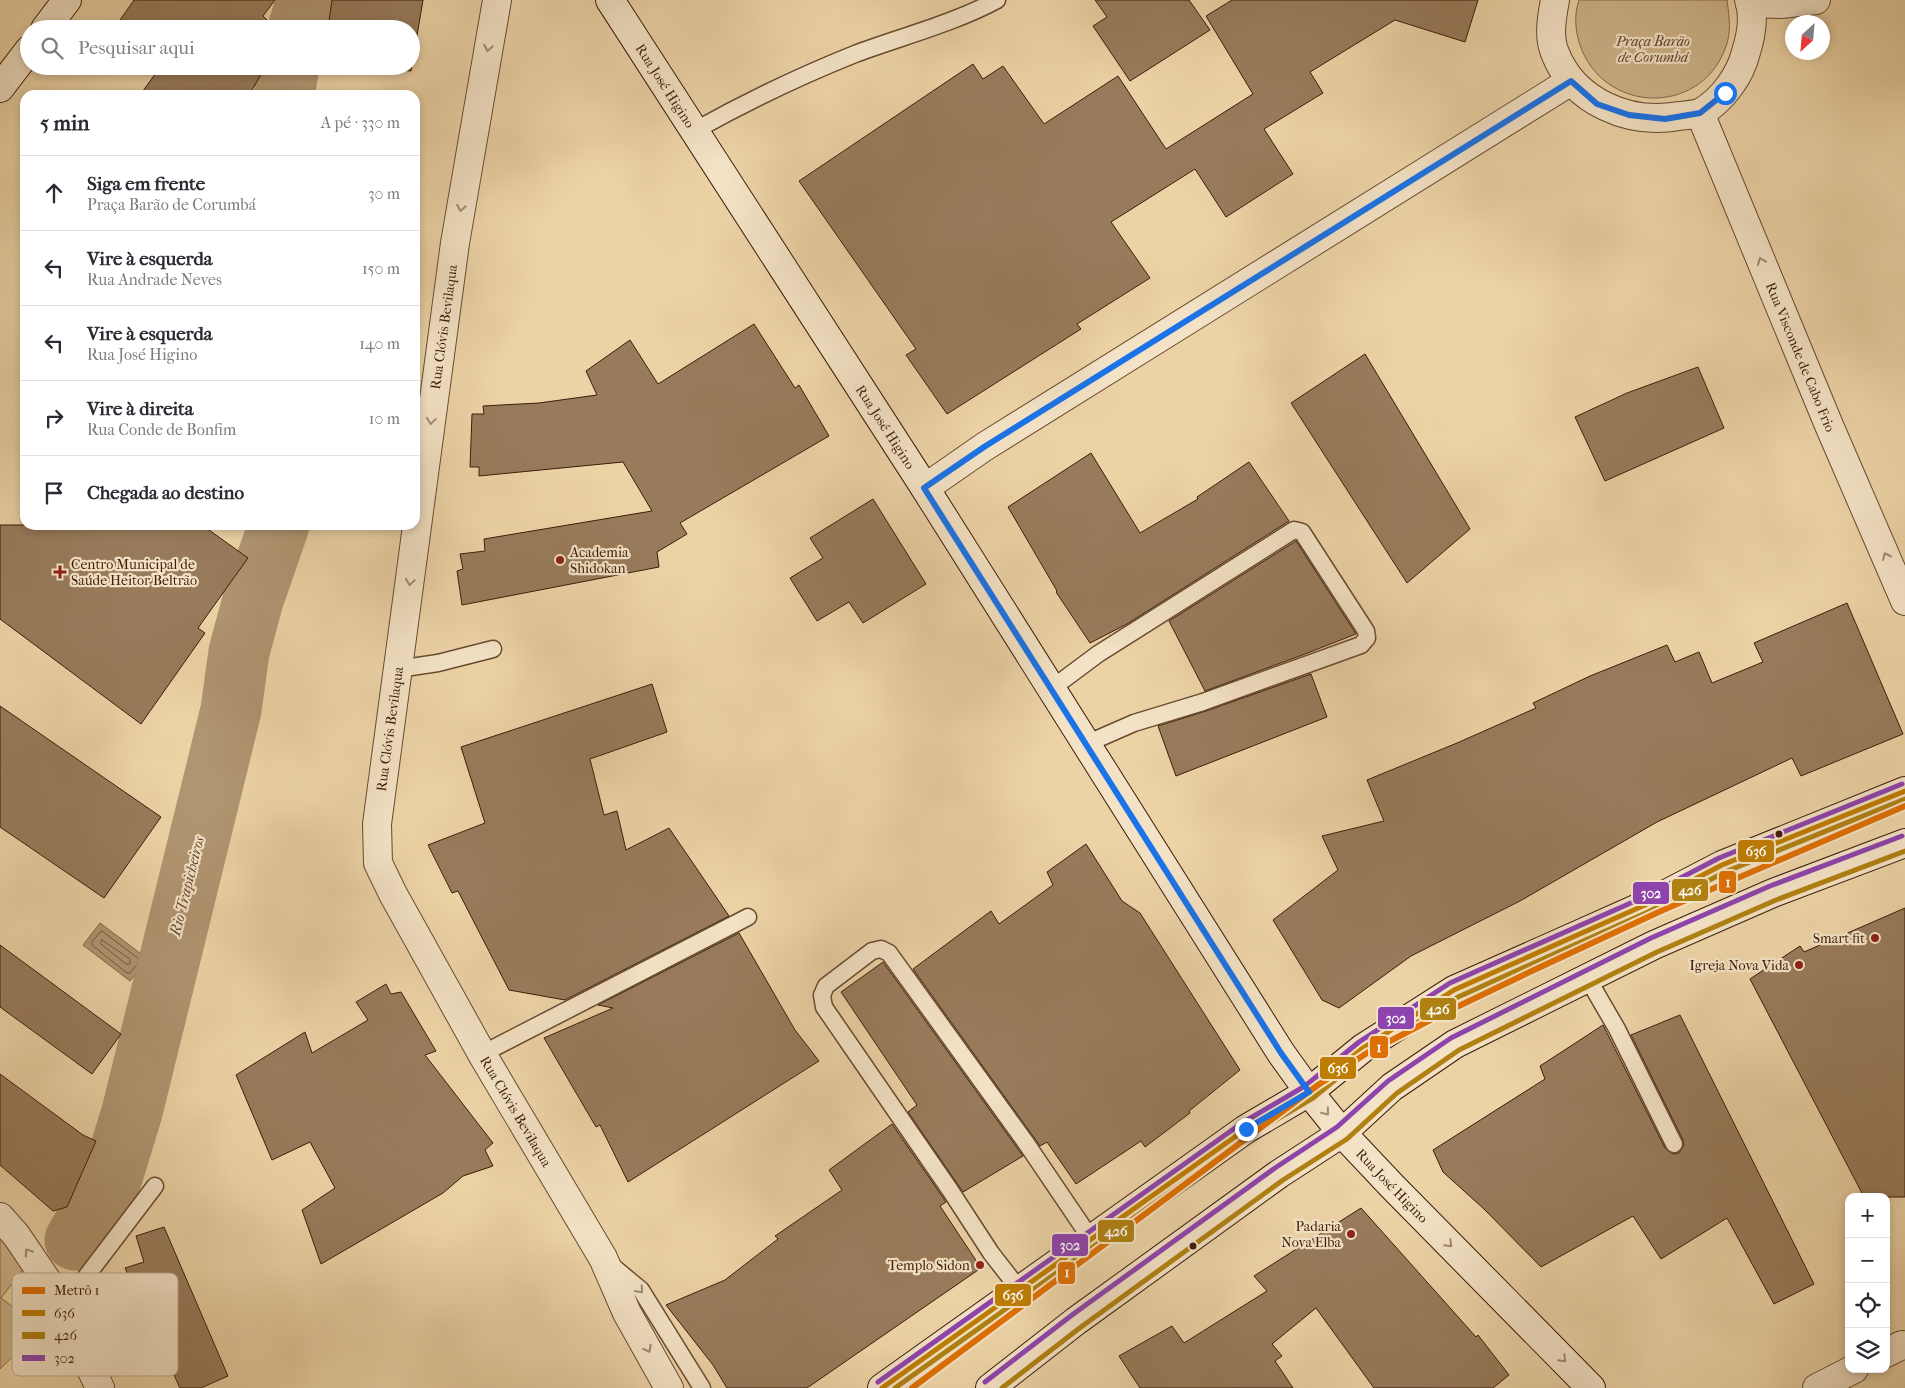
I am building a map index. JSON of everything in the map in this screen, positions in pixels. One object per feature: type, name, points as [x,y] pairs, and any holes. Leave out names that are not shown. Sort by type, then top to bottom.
[{"type":"street","points":[[52,20],[67,0]]},
{"type":"street","name":"Rua Clóvis Bevilaqua","points":[[420,505],[455,243],[497,0]]},
{"type":"street","name":"Rua José Higino","points":[[610,0],[924,488],[1281,1053],[1342,1133],[1591,1388]]},
{"type":"street","points":[[1555,0],[1551,23],[1554,51],[1571,81],[1597,104],[1629,115],[1665,119],[1700,113],[1725,93],[1744,62],[1752,33],[1750,2],[1780,4],[1816,0]]},
{"type":"street","points":[[0,88],[20,62]]},
{"type":"street","points":[[924,488],[984,447],[1571,81]]},
{"type":"street","name":"Rua Visconde de Cabo Frio","points":[[1700,113],[1828,423],[1905,601]]},
{"type":"street","name":"Rua Clóvis Bevilaqua","points":[[417,530],[377,824],[378,862],[393,894],[482,1054],[603,1258],[627,1313],[670,1388]]},
{"type":"street","points":[[882,1388],[1246,1129],[1309,1092],[1363,1048],[1454,990],[1645,905],[1722,865],[1905,791]]},
{"type":"street","points":[[990,1388],[1076,1321],[1228,1210],[1342,1133],[1392,1086],[1455,1044],[1654,945],[1773,893],[1905,843]]},
{"type":"street","points":[[0,1217],[16,1235],[42,1273]]},
{"type":"street","points":[[1817,1388],[1846,1373]]},
{"type":"street","points":[[94,1376],[100,1388]]},
{"type":"lane","points":[[694,131],[739,106],[854,55],[973,13],[997,0]]},
{"type":"lane","points":[[1051,688],[1098,654],[1294,530],[1302,532],[1366,631],[1367,638],[1361,645],[1203,702],[1134,724],[1086,744]]},
{"type":"lane","points":[[398,669],[438,664],[493,649]]},
{"type":"lane","points":[[482,1054],[748,917]]},
{"type":"lane","points":[[1020,1290],[991,1253],[824,1007],[822,995],[826,986],[872,951],[880,949],[889,953],[1020,1135],[1091,1239]]},
{"type":"lane","points":[[1588,979],[1617,1029],[1674,1144]]},
{"type":"lane","points":[[89,1273],[154,1186]]},
{"type":"lane","points":[[603,1258],[641,1290],[702,1388]]},
{"type":"green space","name":"Praça Barão de Corumbá","points":[[1579,0],[1727,0],[1729,37],[1725,49],[1712,71],[1695,87],[1674,96],[1651,98],[1629,94],[1609,84],[1592,67],[1580,45],[1576,22]]},
{"type":"green space","points":[[0,1237],[26,1265],[20,1273],[12,1273],[12,1283],[1,1298],[12,1307],[12,1357],[0,1369]]},
{"type":"water","points":[[100,923],[148,959],[130,981],[83,945]]},
{"type":"building","points":[[134,0],[275,0],[263,16],[267,20],[120,20]]},
{"type":"building","points":[[332,0],[423,0],[420,20],[329,20]]},
{"type":"building","points":[[1095,0],[1189,0],[1210,30],[1130,81],[1093,26],[1107,17]]},
{"type":"building","points":[[1232,0],[1478,0],[1465,42],[1395,20],[1310,72],[1323,93],[1264,129],[1293,174],[1226,217],[1195,169],[1111,222],[1150,278],[1077,324],[1081,329],[947,414],[906,355],[916,349],[799,181],[973,64],[983,79],[1003,66],[1044,124],[1118,76],[1166,149],[1253,94],[1206,16]]},
{"type":"building","points":[[154,75],[261,75],[252,90],[144,90]]},
{"type":"building","points":[[754,324],[795,388],[799,385],[829,436],[680,523],[687,534],[657,552],[659,567],[462,605],[457,571],[463,569],[460,554],[485,551],[484,539],[652,511],[623,462],[479,476],[479,467],[470,467],[472,414],[484,414],[483,406],[539,403],[597,395],[586,371],[630,340],[658,384]]},
{"type":"building","points":[[1365,354],[1470,529],[1407,583],[1291,403]]},
{"type":"building","points":[[1698,367],[1724,428],[1605,481],[1575,417],[1627,393]]},
{"type":"building","points":[[1091,453],[1140,533],[1198,499],[1197,497],[1249,462],[1289,521],[1127,624],[1090,643],[1056,592],[1008,507]]},
{"type":"building","points":[[873,499],[926,584],[863,623],[849,602],[817,621],[790,578],[823,558],[810,538]]},
{"type":"building","name":"Centro Municipal de Saúde Heitor Beltrão","points":[[0,525],[20,525],[20,530],[209,530],[248,558],[198,628],[205,633],[141,724],[0,619]]},
{"type":"building","points":[[1296,541],[1356,634],[1205,691],[1169,621]]},
{"type":"building","points":[[1847,603],[1903,734],[1801,776],[1792,758],[1657,822],[1520,901],[1411,956],[1339,1008],[1322,1000],[1273,920],[1338,870],[1322,836],[1384,821],[1367,780],[1536,708],[1533,703],[1590,676],[1667,645],[1675,662],[1699,652],[1712,683],[1763,662],[1754,643]]},
{"type":"building","points":[[1311,674],[1327,717],[1176,776],[1158,726]]},
{"type":"building","points":[[652,684],[667,732],[590,759],[604,815],[617,811],[626,850],[669,828],[729,916],[565,1000],[509,990],[458,891],[452,893],[428,845],[485,823],[461,747]]},
{"type":"building","points":[[0,706],[161,817],[104,898],[0,827]]},
{"type":"building","points":[[1086,844],[1122,901],[1140,913],[1240,1070],[1189,1111],[1190,1113],[1145,1147],[1141,1141],[1076,1184],[1047,1142],[1040,1146],[913,969],[991,911],[999,924],[1053,885],[1047,872]]},
{"type":"building","points":[[1905,908],[1905,1197],[1890,1197],[1890,1193],[1862,1193],[1750,979],[1800,946],[1804,952]]},
{"type":"building","points":[[739,933],[795,1030],[819,1061],[628,1182],[600,1125],[596,1127],[544,1038],[613,1008],[598,1005]]},
{"type":"building","points":[[0,945],[121,1034],[92,1074],[0,1007]]},
{"type":"building","points":[[883,962],[1023,1156],[963,1192],[908,1112],[917,1105],[841,992]]},
{"type":"building","points":[[386,984],[391,994],[401,992],[436,1051],[425,1055],[493,1143],[485,1150],[493,1166],[463,1176],[443,1193],[321,1264],[302,1210],[335,1188],[310,1142],[272,1160],[236,1075],[305,1032],[312,1053],[368,1020],[356,1002]]},
{"type":"building","points":[[1680,1015],[1814,1284],[1774,1304],[1727,1218],[1661,1259],[1633,1216],[1541,1267],[1484,1209],[1443,1172],[1433,1150],[1545,1079],[1540,1066],[1603,1025],[1665,1148],[1673,1154],[1679,1153],[1684,1145],[1683,1140],[1631,1035]]},
{"type":"building","points":[[0,1074],[83,1135],[96,1141],[67,1207],[53,1211],[0,1165]]},
{"type":"building","points":[[892,1124],[946,1202],[940,1206],[981,1268],[807,1388],[727,1388],[713,1365],[666,1305],[725,1280],[778,1239],[775,1236],[842,1190],[829,1170]]},
{"type":"building","points":[[1361,1208],[1476,1337],[1478,1335],[1509,1375],[1493,1388],[1374,1388],[1316,1308],[1272,1344],[1282,1356],[1275,1361],[1293,1388],[1140,1388],[1119,1356],[1172,1326],[1184,1343],[1267,1291],[1254,1276]]},
{"type":"building","points":[[164,1227],[228,1376],[201,1388],[180,1388],[174,1376],[178,1376],[178,1273],[127,1273],[125,1268],[144,1262],[136,1236]]},
{"type":"waterway","name":"Rio Trapicheiros","points":[[301,20],[307,0]]},
{"type":"waterway","name":"Rio Trapicheiros","points":[[285,90],[287,75]]},
{"type":"waterway","name":"Rio Trapicheiros","points":[[75,1240],[112,1177],[132,1112],[231,710],[239,652],[253,600],[277,530]]},
{"type":"metro line","name":"1","points":[[912,1388],[1318,1085],[1367,1053],[1440,1015],[1661,911],[1905,806]]},
{"type":"transit line","name":"302","points":[[878,1382],[1242,1123],[1305,1086],[1359,1042],[1450,983],[1642,898],[1719,858],[1902,784]]},
{"type":"transit line","name":"636","points":[[882,1388],[1246,1129],[1309,1092],[1363,1048],[1454,990],[1645,905],[1722,865],[1905,791]]},
{"type":"transit line","name":"426","points":[[895,1388],[1250,1135],[1313,1098],[1367,1054],[1458,997],[1648,912],[1725,872],[1905,799]]},
{"type":"transit line","name":"302","points":[[985,1382],[1072,1315],[1275,1168],[1337,1127],[1388,1081],[1451,1038],[1651,938],[1770,886],[1902,836]]},
{"type":"transit line","name":"426","points":[[1002,1388],[1081,1327],[1283,1180],[1347,1139],[1397,1093],[1459,1050],[1657,952],[1776,900],[1905,851]]},
{"type":"place","name":"Academia Shidokan","points":[[560,560]]},
{"type":"place","name":"Centro Municipal de Saúde Heitor Beltrão","points":[[60,572]]},
{"type":"place","name":"Smart fit","points":[[1875,938]]},
{"type":"place","name":"Igreja Nova Vida","points":[[1799,965]]},
{"type":"place","name":"Padaria Nova Elba","points":[[1351,1234]]},
{"type":"place","name":"Templo Sidon","points":[[980,1265]]},
{"type":"route","points":[[1246,1129],[1309,1092],[1281,1053],[924,488],[984,447],[1571,81],[1597,104],[1629,115],[1665,119],[1700,113],[1725,93]]}]
